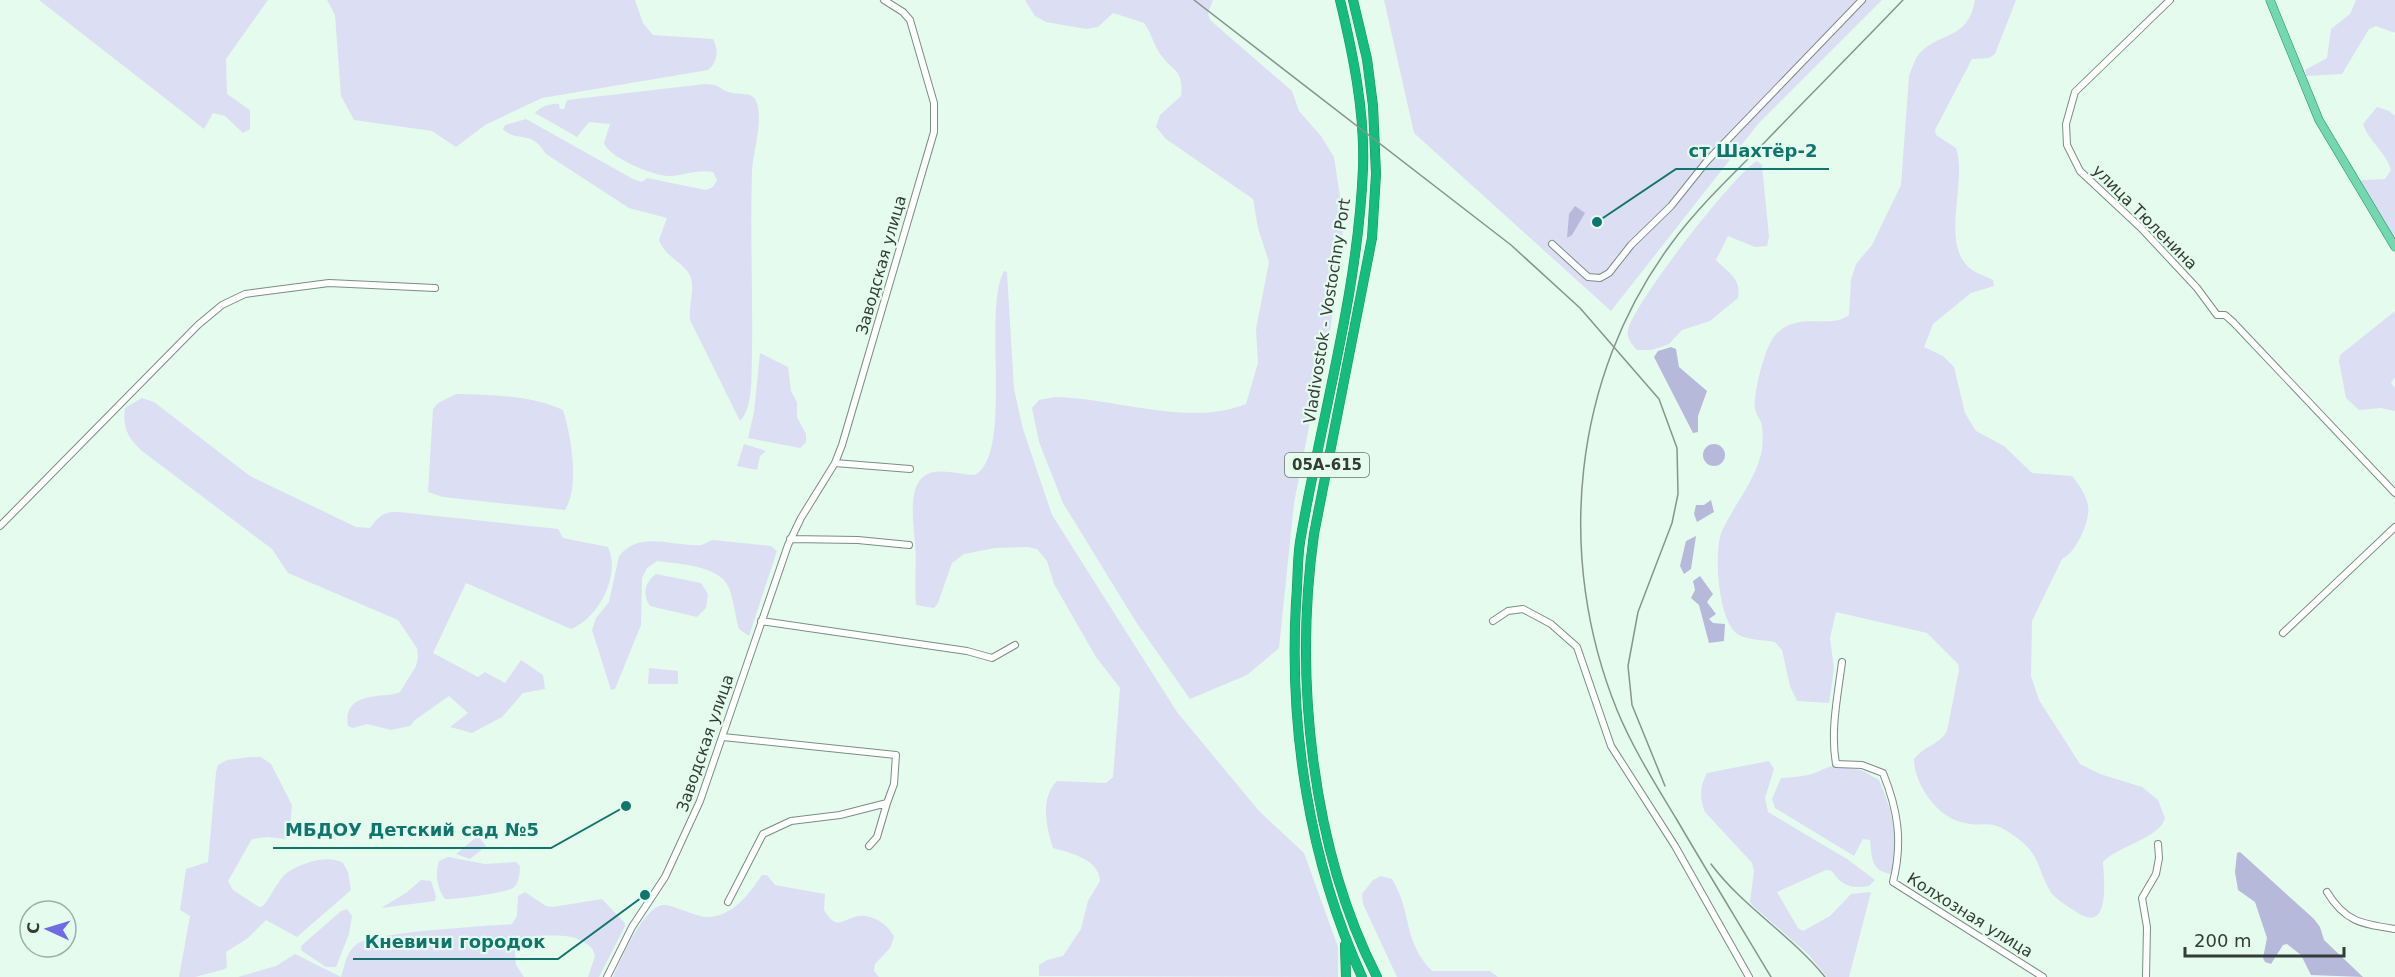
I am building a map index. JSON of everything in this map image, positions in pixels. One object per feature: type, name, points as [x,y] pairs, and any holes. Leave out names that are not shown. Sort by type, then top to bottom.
[{"type":"highway","name":"Vladivostok - Vostochny Port","points":[[1340,0],[1353,56],[1359,102],[1363,165],[1359,230],[1300,544],[1293,663],[1309,807],[1345,939],[1362,977]]},
{"type":"highway","name":"Vladivostok - Vostochny Port","points":[[1353,0],[1367,59],[1373,106],[1376,174],[1372,238],[1314,534],[1308,576],[1306,664],[1313,754],[1329,841],[1355,930],[1377,977]]},
{"type":"highway","points":[[1345,939],[1346,977]]},
{"type":"main road","points":[[2270,0],[2319,120],[2395,247]]},
{"type":"street","name":"Заводская улица","points":[[607,977],[617,954],[674,860],[700,801],[790,539],[835,463],[853,413],[936,124],[934,103],[910,20],[903,12],[884,0]]},
{"type":"street","points":[[1552,244],[1587,278],[1600,278],[1609,273],[1631,245],[1671,206],[1707,160],[1862,0]]},
{"type":"street","name":"улица Тюленина","points":[[2170,0],[2075,92],[2066,124],[2067,145],[2080,171],[2141,228],[2197,288],[2213,312],[2217,315],[2225,315],[2395,493]]},
{"type":"street","points":[[0,526],[198,325],[234,298],[265,290],[329,284],[435,288]]},
{"type":"street","points":[[835,463],[910,470]]},
{"type":"street","points":[[2283,633],[2395,527]]},
{"type":"street","points":[[790,539],[858,540],[909,545]]},
{"type":"street","points":[[1494,621],[1508,611],[1523,609],[1551,624],[1577,647],[1611,746],[1670,838],[1749,977]]},
{"type":"street","points":[[761,621],[967,651],[992,658],[1015,645]]},
{"type":"street","name":"Колхозная улица","points":[[1842,662],[1836,705],[1834,752],[1836,764],[1862,765],[1884,773],[1898,817],[1898,850],[1893,882],[2043,977]]},
{"type":"street","points":[[723,737],[896,755],[894,784],[878,837],[869,846]]},
{"type":"street","points":[[728,902],[763,834],[791,821],[840,815],[887,803]]},
{"type":"street","points":[[2146,977],[2147,927],[2142,898],[2156,874],[2159,858],[2158,844]]},
{"type":"street","points":[[2327,892],[2336,906],[2360,924],[2395,929]]},
{"type":"shaded area","points":[[39,0],[268,0],[226,59],[227,94],[250,110],[250,129],[243,133],[225,116],[213,113],[204,129]]},
{"type":"shaded area","points":[[327,0],[635,0],[643,23],[653,35],[713,39],[716,56],[708,70],[542,98],[485,125],[456,147],[432,131],[354,120],[341,96],[335,15]]},
{"type":"shaded area","points":[[1025,0],[1213,0],[1208,13],[1210,20],[1292,91],[1299,111],[1321,136],[1334,157],[1344,223],[1328,349],[1310,422],[1294,503],[1279,648],[1247,675],[1190,699],[1136,622],[1063,503],[1039,442],[1032,408],[1039,400],[1055,397],[1152,410],[1201,413],[1246,404],[1258,363],[1256,329],[1269,262],[1258,228],[1253,199],[1166,139],[1156,127],[1160,115],[1181,96],[1181,80],[1159,52],[1144,23],[1113,13],[1098,27],[1086,29],[1046,22],[1035,16]]},
{"type":"shaded area","points":[[1384,0],[1882,0],[1758,124],[1611,311],[1414,133]]},
{"type":"shaded area","points":[[1975,0],[2016,0],[1995,54],[1989,58],[1972,59],[1935,130],[1936,135],[1956,148],[1959,161],[1955,223],[1959,252],[1968,266],[1993,280],[1994,286],[1971,293],[1933,324],[1924,347],[1943,356],[1954,367],[1965,413],[1976,431],[2004,446],[2032,473],[2072,476],[2087,501],[2085,527],[2072,550],[2062,559],[2032,621],[2031,676],[2039,700],[2080,764],[2100,774],[2142,787],[2158,800],[2165,818],[2162,825],[2155,831],[2103,862],[2103,903],[2100,912],[2095,917],[2087,917],[2055,897],[2029,848],[2013,835],[1997,826],[1969,824],[1952,819],[1935,806],[1922,788],[1914,759],[1944,736],[1947,731],[1959,670],[1958,664],[1927,633],[1836,612],[1830,638],[1834,669],[1829,703],[1797,701],[1790,686],[1782,650],[1775,642],[1743,637],[1732,628],[1726,617],[1719,586],[1718,554],[1722,531],[1753,477],[1761,455],[1762,426],[1755,402],[1766,352],[1773,338],[1782,329],[1792,324],[1832,321],[1849,315],[1851,280],[1856,264],[1872,245],[1901,185],[1909,76],[1913,65],[1919,54],[1927,47],[1960,29],[1971,13]]},
{"type":"shaded area","points":[[2356,0],[2395,0],[2395,33],[2376,26],[2369,29],[2342,74],[2306,76],[2305,70],[2327,58],[2331,29],[2350,14]]},
{"type":"shaded area","points":[[705,84],[752,96],[759,111],[752,171],[750,399],[740,421],[690,320],[691,277],[668,254],[659,240],[667,218],[629,208],[546,154],[535,141],[513,135],[503,129],[505,125],[526,119],[633,179],[642,182],[647,178],[706,190],[713,187],[717,180],[713,172],[663,175],[633,165],[614,154],[604,143],[610,124],[589,122],[577,137],[535,113],[553,104],[559,104],[560,109],[564,109],[567,100]]},
{"type":"shaded area","points":[[2377,107],[2395,116],[2395,241],[2360,184],[2363,180],[2385,179],[2391,170],[2363,124]]},
{"type":"shaded area","points":[[1757,161],[1762,165],[1769,237],[1767,246],[1755,247],[1728,236],[1716,260],[1736,280],[1738,298],[1710,321],[1682,330],[1669,344],[1652,350],[1637,350],[1631,343],[1628,330],[1647,294],[1707,213]]},
{"type":"shaded area","points":[[1575,206],[1585,213],[1572,235],[1567,238],[1569,214]]},
{"type":"shaded area","points":[[1004,271],[1007,272],[1014,389],[1023,429],[1052,515],[1177,712],[1259,811],[1304,853],[1338,947],[1338,977],[1039,976],[1039,965],[1047,960],[1063,956],[1081,929],[1088,901],[1100,881],[1095,867],[1089,862],[1076,855],[1053,848],[1046,813],[1048,796],[1057,781],[1106,783],[1113,777],[1120,688],[1096,657],[1054,584],[1047,561],[1037,549],[995,548],[964,554],[952,563],[938,603],[934,608],[916,605],[915,597],[916,552],[913,506],[917,486],[921,479],[933,472],[975,475],[987,462],[993,439],[996,411],[996,317],[998,290]]},
{"type":"shaded area","points":[[2395,311],[2395,377],[2391,383],[2395,388],[2395,411],[2381,408],[2359,410],[2346,398],[2339,361],[2340,355]]},
{"type":"shaded area","points":[[1671,347],[1676,349],[1679,367],[1707,391],[1698,416],[1698,432],[1693,433],[1654,357],[1658,351]]},
{"type":"shaded area","points":[[760,353],[788,367],[791,391],[797,402],[797,417],[806,434],[806,442],[800,448],[748,438],[754,412]]},
{"type":"shaded area","points":[[456,394],[538,401],[563,410],[573,461],[572,488],[565,510],[443,497],[428,492],[433,409],[438,403]]},
{"type":"shaded area","points":[[142,398],[154,402],[250,476],[356,527],[370,528],[382,515],[399,512],[558,529],[563,538],[608,547],[612,570],[605,594],[590,615],[571,629],[466,583],[433,653],[478,677],[485,672],[505,683],[521,660],[543,675],[545,689],[523,693],[502,717],[472,733],[450,727],[468,713],[449,696],[410,726],[391,730],[367,724],[353,728],[348,726],[348,714],[358,701],[400,692],[416,666],[417,648],[398,620],[288,573],[272,549],[142,451],[127,432],[124,415],[125,408]]},
{"type":"shaded area","points":[[744,444],[766,451],[760,456],[757,470],[737,466]]},
{"type":"shaded area","points":[[1714,444],[1722,447],[1725,455],[1722,463],[1714,466],[1706,463],[1703,455],[1706,447]]},
{"type":"shaded area","points":[[1711,500],[1714,512],[1697,522],[1694,514],[1696,505],[1704,505]]},
{"type":"shaded area","points":[[1696,536],[1691,569],[1684,574],[1680,566],[1686,541]]},
{"type":"shaded area","points":[[713,540],[771,546],[777,551],[749,636],[739,629],[729,588],[717,574],[698,567],[657,561],[647,568],[642,578],[641,625],[615,689],[611,690],[592,630],[596,618],[609,602],[619,556],[627,548],[647,542],[701,545]]},
{"type":"shaded area","points":[[656,574],[701,583],[708,594],[706,608],[697,617],[650,606],[645,593],[649,581]]},
{"type":"shaded area","points":[[1700,576],[1713,594],[1707,602],[1716,614],[1709,619],[1713,623],[1725,624],[1724,641],[1709,643],[1699,605],[1691,598],[1695,590],[1693,581]]},
{"type":"shaded area","points":[[649,668],[678,671],[678,684],[648,684]]},
{"type":"shaded area","points":[[261,757],[271,764],[292,805],[289,836],[285,839],[267,837],[252,839],[228,881],[233,890],[259,907],[263,906],[288,872],[308,863],[330,859],[343,863],[348,872],[351,890],[297,937],[266,920],[248,938],[226,952],[227,967],[225,969],[195,977],[179,977],[190,916],[180,910],[186,869],[208,862],[218,765],[227,760]]},
{"type":"shaded area","points":[[1769,761],[1774,769],[1765,798],[1768,812],[1847,859],[1875,880],[1869,886],[1852,887],[1839,880],[1832,871],[1826,870],[1777,892],[1798,928],[1803,931],[1830,916],[1851,894],[1871,892],[1849,977],[1827,977],[1808,954],[1753,906],[1750,902],[1754,871],[1752,863],[1705,812],[1701,792],[1707,773]]},
{"type":"shaded area","points":[[1835,766],[1861,770],[1879,780],[1888,802],[1895,838],[1891,874],[1879,870],[1873,862],[1870,840],[1863,839],[1854,856],[1775,808],[1772,799],[1781,778],[1808,775]]},
{"type":"shaded area","points":[[478,836],[486,846],[470,859],[456,854]]},
{"type":"shaded area","points":[[2240,852],[2314,919],[2320,927],[2324,940],[2363,977],[2311,975],[2301,955],[2287,944],[2283,945],[2271,964],[2265,962],[2263,958],[2267,938],[2255,902],[2238,890],[2235,872],[2237,853]]},
{"type":"shaded area","points":[[448,857],[485,864],[516,862],[520,866],[518,881],[513,888],[500,892],[445,899],[439,886],[437,871],[439,861]]},
{"type":"shaded area","points":[[762,875],[767,875],[775,885],[825,894],[824,910],[833,921],[840,922],[864,916],[884,925],[894,937],[890,948],[875,964],[874,971],[879,977],[613,977],[637,929],[650,912],[657,907],[668,905],[705,917],[723,914],[739,904]]},
{"type":"shaded area","points":[[1381,876],[1392,879],[1399,892],[1416,948],[1432,971],[1490,971],[1498,977],[1397,977],[1363,904],[1362,894],[1373,880]]},
{"type":"shaded area","points":[[421,880],[431,881],[436,896],[435,901],[381,908],[406,893]]},
{"type":"shaded area","points":[[525,892],[546,906],[553,907],[602,899],[624,922],[625,926],[599,977],[588,977],[595,956],[592,948],[584,942],[569,937],[535,936],[514,941],[516,965],[524,977],[341,977],[350,951],[357,944],[367,940],[430,930],[512,924],[517,916],[518,896]]},
{"type":"shaded area","points":[[347,909],[352,916],[349,934],[336,967],[326,967],[302,951],[301,946],[341,911]]},
{"type":"shaded area","points":[[295,954],[341,977],[238,977],[276,966]]},
{"type":"railway","points":[[1194,0],[1511,245],[1580,308],[1659,399],[1677,448],[1678,494],[1672,523],[1638,612],[1628,666],[1632,705],[1665,786]]},
{"type":"railway","points":[[1771,977],[1645,766],[1617,710],[1597,652],[1585,591],[1581,531],[1584,470],[1594,410],[1612,352],[1638,296],[1671,244],[1692,217],[1903,0]]},
{"type":"railway","points":[[1711,864],[1738,894],[1812,962],[1825,977]]},
{"type":"place","name":"ст Шахтёр-2","points":[[1597,222]]},
{"type":"place","name":"МБДОУ Детский сад №5","points":[[626,806]]},
{"type":"place","name":"Кневичи городок","points":[[645,895]]}]
